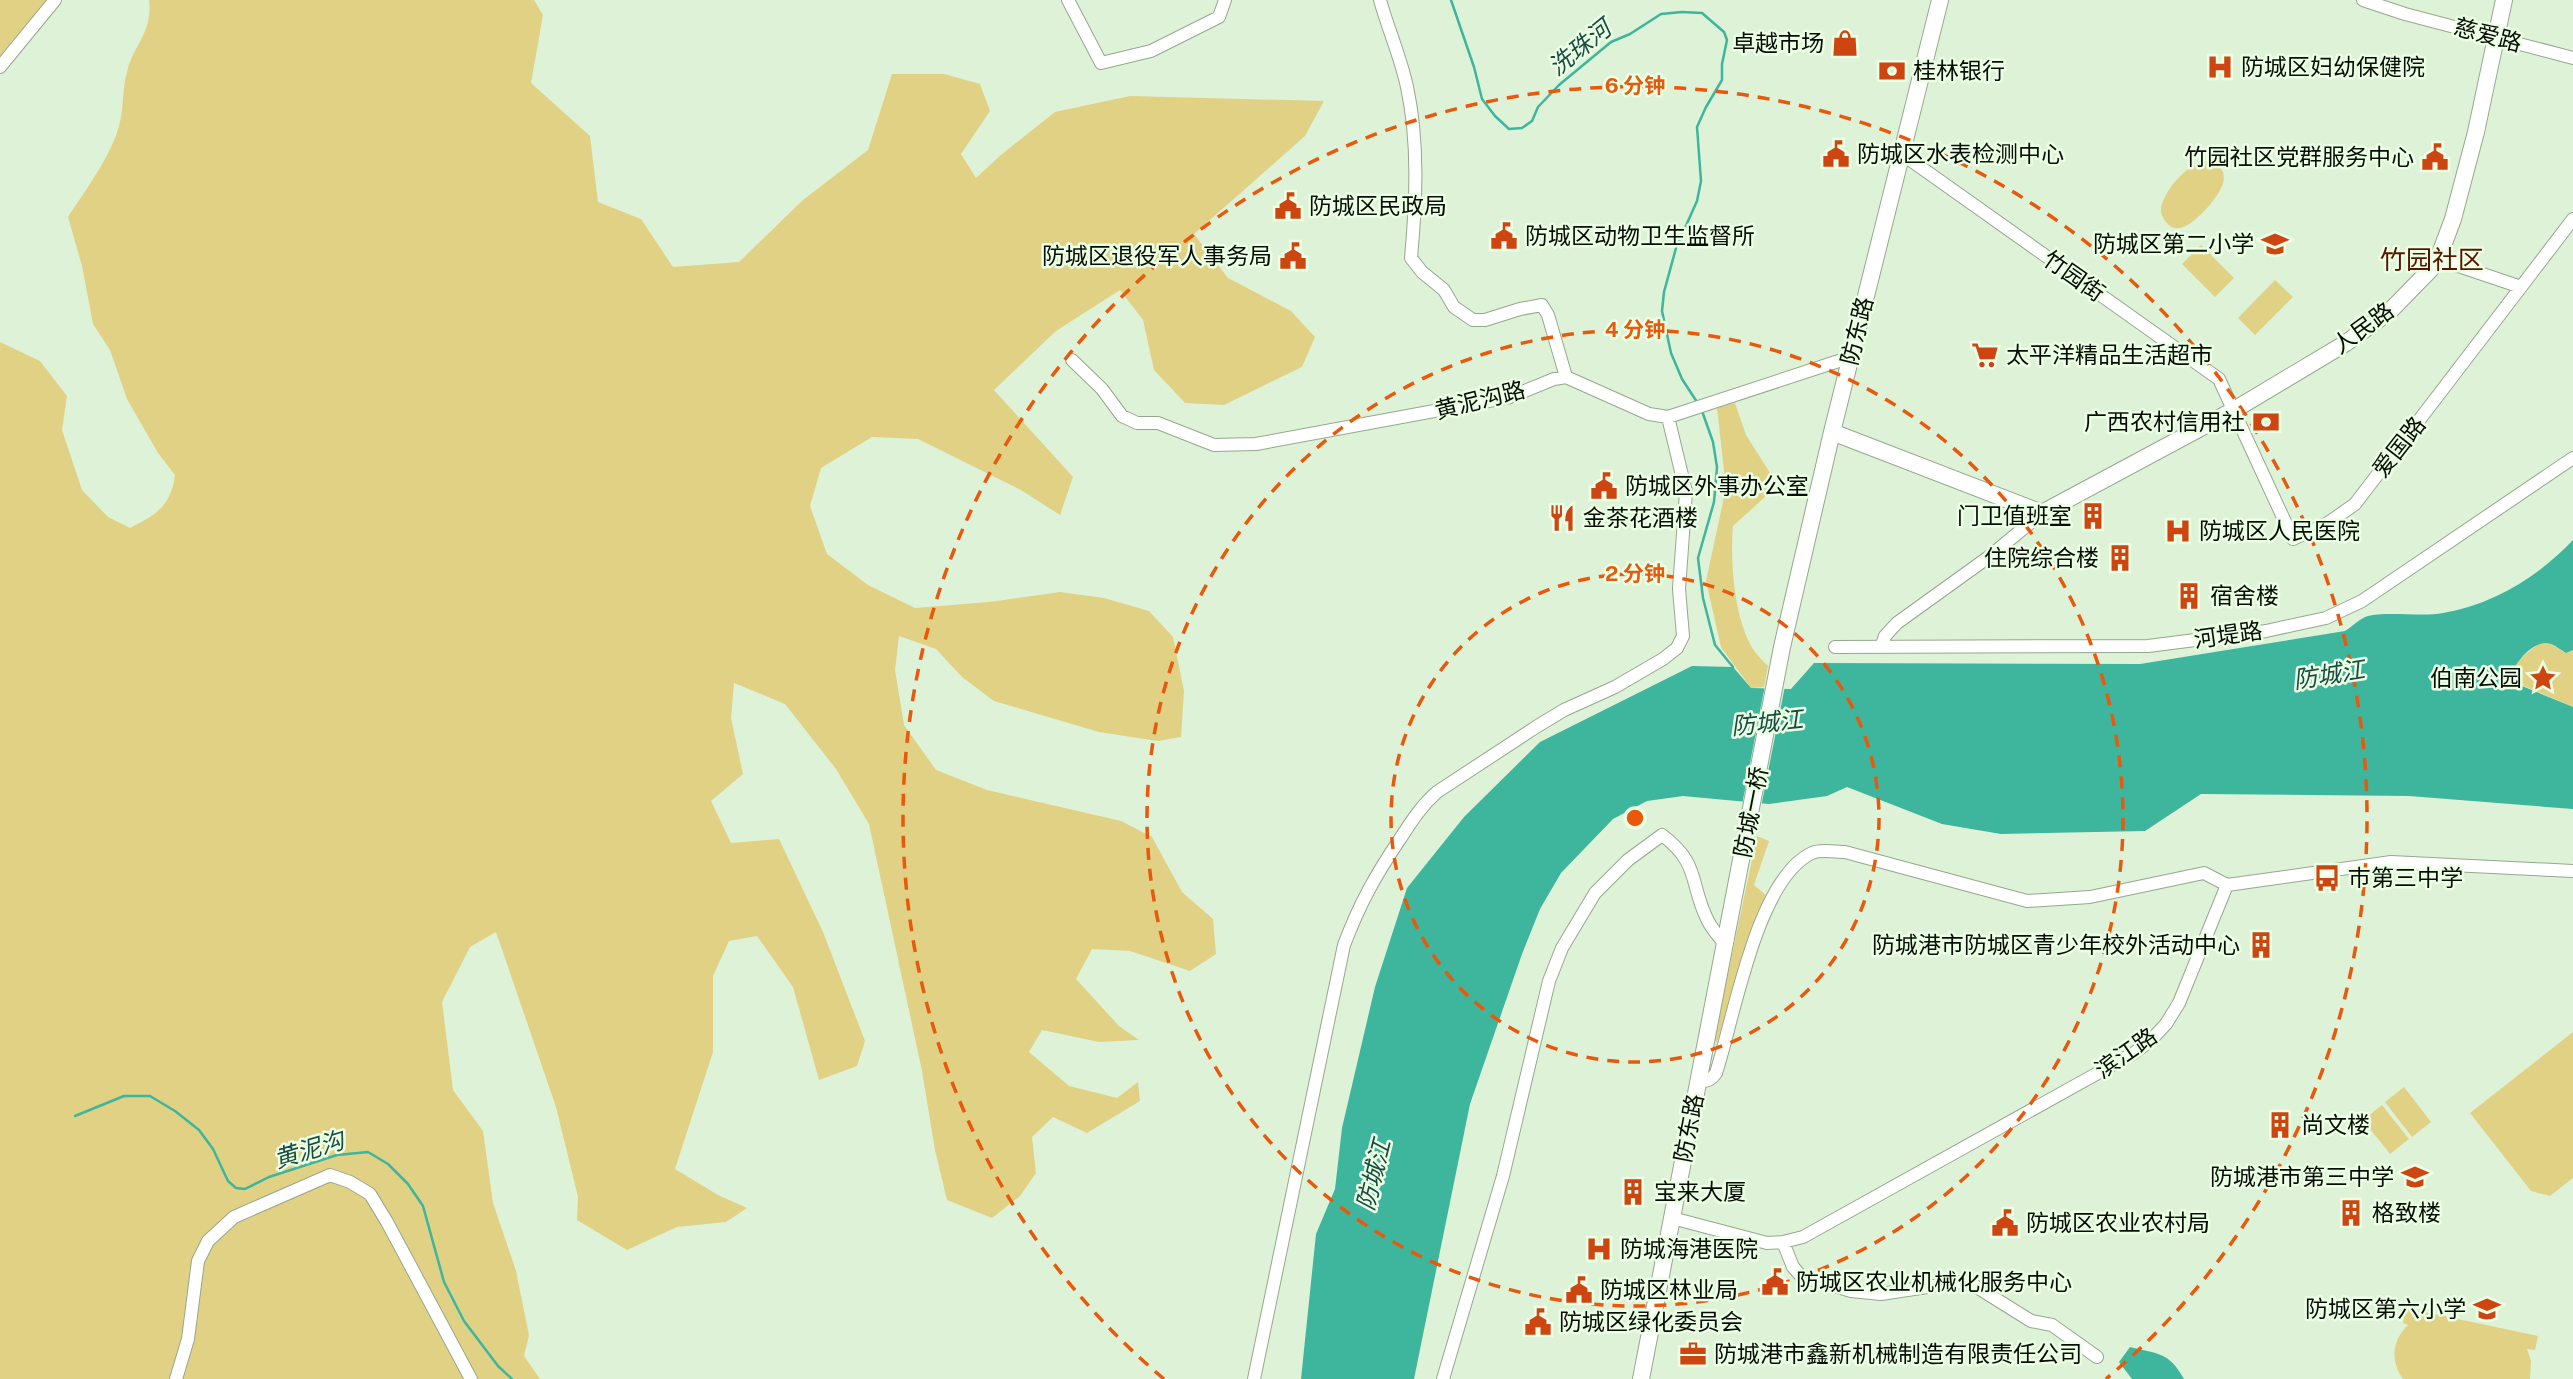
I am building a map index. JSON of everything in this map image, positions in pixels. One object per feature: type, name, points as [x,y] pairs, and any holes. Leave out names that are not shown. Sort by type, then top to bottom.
[{"type":"main road","name":"防东路","points":[[1779,663],[1832,432],[1940,0]]},
{"type":"main road","name":"人民路","points":[[2042,513],[2234,410],[2346,343],[2390,311],[2430,270],[2438,259],[2453,219],[2476,132],[2504,0]]},
{"type":"main road","points":[[1832,432],[2042,513]]},
{"type":"main road","name":"防城一桥","points":[[1738,878],[1779,663]]},
{"type":"main road","name":"防东路","points":[[1641,1379],[1738,878]]},
{"type":"street","points":[[0,67],[55,0]]},
{"type":"street","points":[[1068,0],[1101,62],[1151,51],[1219,17],[1225,0]]},
{"type":"street","points":[[1380,0],[1407,86],[1414,136],[1414,226],[1411,258],[1422,272],[1444,290],[1454,307],[1473,320],[1485,320],[1520,309],[1542,306],[1548,315],[1566,377],[1649,414],[1668,417],[1851,357]]},
{"type":"street","name":"慈爱路","points":[[2362,0],[2404,14],[2573,58]]},
{"type":"street","name":"竹园街","points":[[1902,154],[2219,379],[2234,410]]},
{"type":"street","name":"爱国路","points":[[2234,410],[2293,539],[2328,523],[2355,504],[2573,219]]},
{"type":"street","points":[[2438,259],[2521,287]]},
{"type":"street","name":"黄泥沟路","points":[[1072,360],[1102,389],[1122,416],[1137,423],[1158,423],[1213,445],[1256,444],[1510,397],[1553,379],[1566,377]]},
{"type":"street","points":[[1254,1379],[1344,944],[1358,906],[1370,884],[1423,804],[1437,792],[1564,710],[1615,687],[1663,659],[1676,648],[1683,636],[1679,589],[1686,492],[1668,417]]},
{"type":"street","name":"河堤路","points":[[1835,647],[2148,646],[2266,631],[2326,618],[2361,601],[2573,458]]},
{"type":"street","name":"人民路","points":[[1882,645],[1885,636],[1897,623],[1990,556],[2042,513]]},
{"type":"street","points":[[1443,1379],[1503,1177],[1549,981],[1562,948],[1595,893],[1628,860],[1661,835],[1682,852],[1690,867],[1708,922],[1725,944]]},
{"type":"street","points":[[1699,1080],[1705,1081],[1716,1073],[1758,926],[1790,872],[1801,859],[1816,851],[1845,852],[2027,901],[2090,897],[2204,873],[2227,885],[2391,862],[2573,871]]},
{"type":"street","name":"滨江路","points":[[1672,1218],[1753,1241],[1783,1242],[1822,1227],[2134,1053],[2166,1024],[2179,1003],[2227,885]]},
{"type":"street","points":[[176,1379],[188,1339],[198,1261],[208,1241],[234,1217],[330,1175],[351,1182],[370,1194],[471,1379]]},
{"type":"street","points":[[1783,1242],[1793,1267],[1801,1276],[1851,1291],[1881,1294],[1967,1281],[2031,1321],[2052,1325],[2097,1357]]},
{"type":"shaded area","points":[[0,0],[47,0],[0,58]]},
{"type":"shaded area","points":[[149,0],[534,0],[543,15],[531,83],[590,136],[598,202],[641,219],[673,267],[739,262],[803,200],[868,150],[892,74],[944,74],[980,84],[990,111],[961,154],[976,178],[1055,112],[1130,96],[1324,101],[1305,136],[1194,234],[1228,278],[1291,311],[1315,337],[1302,367],[1224,405],[1185,403],[1154,370],[1143,320],[1120,290],[1056,331],[994,390],[1073,477],[1060,515],[1021,490],[918,439],[872,437],[821,468],[810,506],[827,554],[868,585],[915,608],[989,602],[1060,592],[1104,598],[1149,611],[1173,637],[1184,691],[1181,737],[1158,741],[1099,732],[994,701],[962,677],[936,649],[899,636],[895,670],[904,725],[936,770],[987,790],[1121,821],[1152,837],[1182,892],[1213,919],[1216,954],[1190,971],[1130,951],[1092,949],[1076,979],[1119,1026],[1139,1040],[1099,1042],[1042,1030],[1029,1052],[1069,1086],[1117,1098],[1138,1082],[1140,1101],[1087,1133],[1053,1117],[1032,1137],[1036,1173],[1020,1196],[992,1218],[947,1200],[869,824],[836,769],[785,704],[734,683],[731,718],[743,774],[711,801],[731,843],[779,839],[823,932],[865,1041],[857,1066],[819,1080],[793,987],[757,936],[729,941],[713,976],[713,1052],[675,1169],[718,1195],[747,1208],[726,1222],[677,1227],[627,1250],[577,1220],[578,1197],[556,1107],[496,932],[470,947],[442,1002],[453,1090],[483,1131],[493,1203],[516,1271],[529,1335],[524,1356],[540,1379],[0,1379],[0,342],[40,361],[67,396],[62,430],[82,490],[108,517],[130,528],[155,514],[170,495],[175,475],[158,453],[127,399],[110,350],[93,324],[82,266],[68,217],[97,173],[115,137],[121,119],[127,72],[148,21]]},
{"type":"shaded area","points":[[2206,161],[2221,169],[2224,181],[2221,188],[2208,207],[2190,223],[2184,227],[2171,227],[2161,213],[2165,197],[2183,173]]},
{"type":"shaded area","points":[[2201,245],[2234,278],[2215,297],[2182,264]]},
{"type":"shaded area","points":[[2275,280],[2293,297],[2255,335],[2238,318]]},
{"type":"shaded area","points":[[1735,403],[1746,435],[1772,476],[1766,496],[1733,526],[1732,540],[1733,572],[1741,622],[1753,649],[1768,666],[1764,687],[1751,688],[1721,647],[1706,581],[1723,502],[1725,479],[1717,408]]},
{"type":"shaded area","name":"伯南公园","points":[[2540,643],[2549,643],[2566,653],[2573,650],[2573,707],[2515,682],[2512,674],[2517,664]]},
{"type":"shaded area","points":[[1757,836],[1769,841],[1754,885],[1767,896],[1753,927],[1717,1042],[1714,1040]]},
{"type":"shaded area","points":[[2573,1032],[2573,1178],[2550,1196],[2531,1191],[2470,1113]]},
{"type":"shaded area","points":[[2404,1087],[2431,1122],[2412,1137],[2385,1102]]},
{"type":"shaded area","points":[[2382,1105],[2409,1139],[2390,1154],[2363,1120]]},
{"type":"shaded area","points":[[2406,1308],[2538,1336],[2535,1350],[2527,1349],[2531,1361],[2530,1379],[2403,1379],[2396,1365],[2395,1351],[2399,1337],[2408,1325],[2403,1323]]},
{"type":"water","name":"防城江","points":[[2573,540],[2573,650],[2566,653],[2551,644],[2539,644],[2522,657],[2512,674],[2515,682],[2522,686],[2573,707],[2573,809],[2409,796],[2201,794],[2145,831],[2001,834],[1942,824],[1847,787],[1827,796],[1769,804],[1683,796],[1647,801],[1613,819],[1561,873],[1540,909],[1522,954],[1470,1104],[1414,1379],[1301,1379],[1316,1234],[1335,1189],[1342,1128],[1375,987],[1407,888],[1464,817],[1540,742],[1692,666],[1733,667],[1751,688],[1791,689],[1814,663],[2140,664],[2345,631],[2368,616],[2443,613],[2480,603],[2514,587],[2545,566]]},
{"type":"water","points":[[2130,1347],[2168,1359],[2184,1379],[2132,1379],[2119,1362]]},
{"type":"pier","points":[[1765,685],[1785,686],[1761,807],[1742,805]]},
{"type":"waterway","name":"洗珠河","points":[[1451,0],[1482,99],[1509,129],[1522,128],[1532,121],[1538,107],[1559,85],[1611,42],[1630,34],[1661,14],[1702,13],[1724,32],[1727,40],[1722,80],[1697,127],[1701,181],[1697,201],[1676,248],[1664,292],[1662,311],[1671,353],[1682,379],[1697,402]]},
{"type":"waterway","name":"洗珠河","points":[[1702,411],[1713,442],[1717,467],[1714,502],[1698,558],[1703,598],[1715,645],[1733,667]]},
{"type":"waterway","name":"黄泥沟","points":[[75,1116],[124,1096],[150,1096],[199,1130],[213,1149],[228,1181],[236,1188],[245,1189],[269,1177],[337,1155],[368,1152],[388,1164],[408,1184],[423,1206],[444,1282],[464,1321],[498,1366],[512,1379]]},
{"type":"place","name":"卓越市场","points":[[1845,43]]},
{"type":"place","name":"防城区妇幼保健院","points":[[2220,67]]},
{"type":"place","name":"桂林银行","points":[[1892,71]]},
{"type":"place","name":"防城区水表检测中心","points":[[1836,154]]},
{"type":"place","name":"竹园社区党群服务中心","points":[[2435,157]]},
{"type":"place","name":"防城区民政局","points":[[1288,206]]},
{"type":"place","name":"防城区动物卫生监督所","points":[[1504,236]]},
{"type":"place","name":"防城区第二小学","points":[[2275,244]]},
{"type":"place","name":"防城区退役军人事务局","points":[[1293,256]]},
{"type":"place","name":"太平洋精品生活超市","points":[[1985,355]]},
{"type":"place","name":"广西农村信用社","points":[[2266,422]]},
{"type":"place","name":"防城区外事办公室","points":[[1604,486]]},
{"type":"place","name":"门卫值班室","points":[[2093,516]]},
{"type":"place","name":"金茶花酒楼","points":[[1562,518]]},
{"type":"place","name":"防城区人民医院","points":[[2178,531]]},
{"type":"place","name":"住院综合楼","points":[[2120,558]]},
{"type":"place","name":"宿舍楼","points":[[2189,596]]},
{"type":"place","name":"伯南公园","points":[[2543,678]]},
{"type":"place","name":"巿第三中学","points":[[2327,878]]},
{"type":"place","name":"防城港市防城区青少年校外活动中心","points":[[2261,945]]},
{"type":"place","name":"尚文楼","points":[[2280,1125]]},
{"type":"place","name":"防城港市第三中学","points":[[2415,1177]]},
{"type":"place","name":"宝来大厦","points":[[1633,1192]]},
{"type":"place","name":"格致楼","points":[[2351,1213]]},
{"type":"place","name":"防城区农业农村局","points":[[2005,1223]]},
{"type":"place","name":"防城海港医院","points":[[1599,1249]]},
{"type":"place","name":"防城区农业机械化服务中心","points":[[1775,1282]]},
{"type":"place","name":"防城区林业局","points":[[1579,1290]]},
{"type":"place","name":"防城区第六小学","points":[[2487,1309]]},
{"type":"place","name":"防城区绿化委员会","points":[[1538,1322]]},
{"type":"place","name":"防城港市鑫新机械制造有限责任公司","points":[[1693,1354]]},
{"type":"district","name":"竹园社区","points":[[2432,260]]}]
